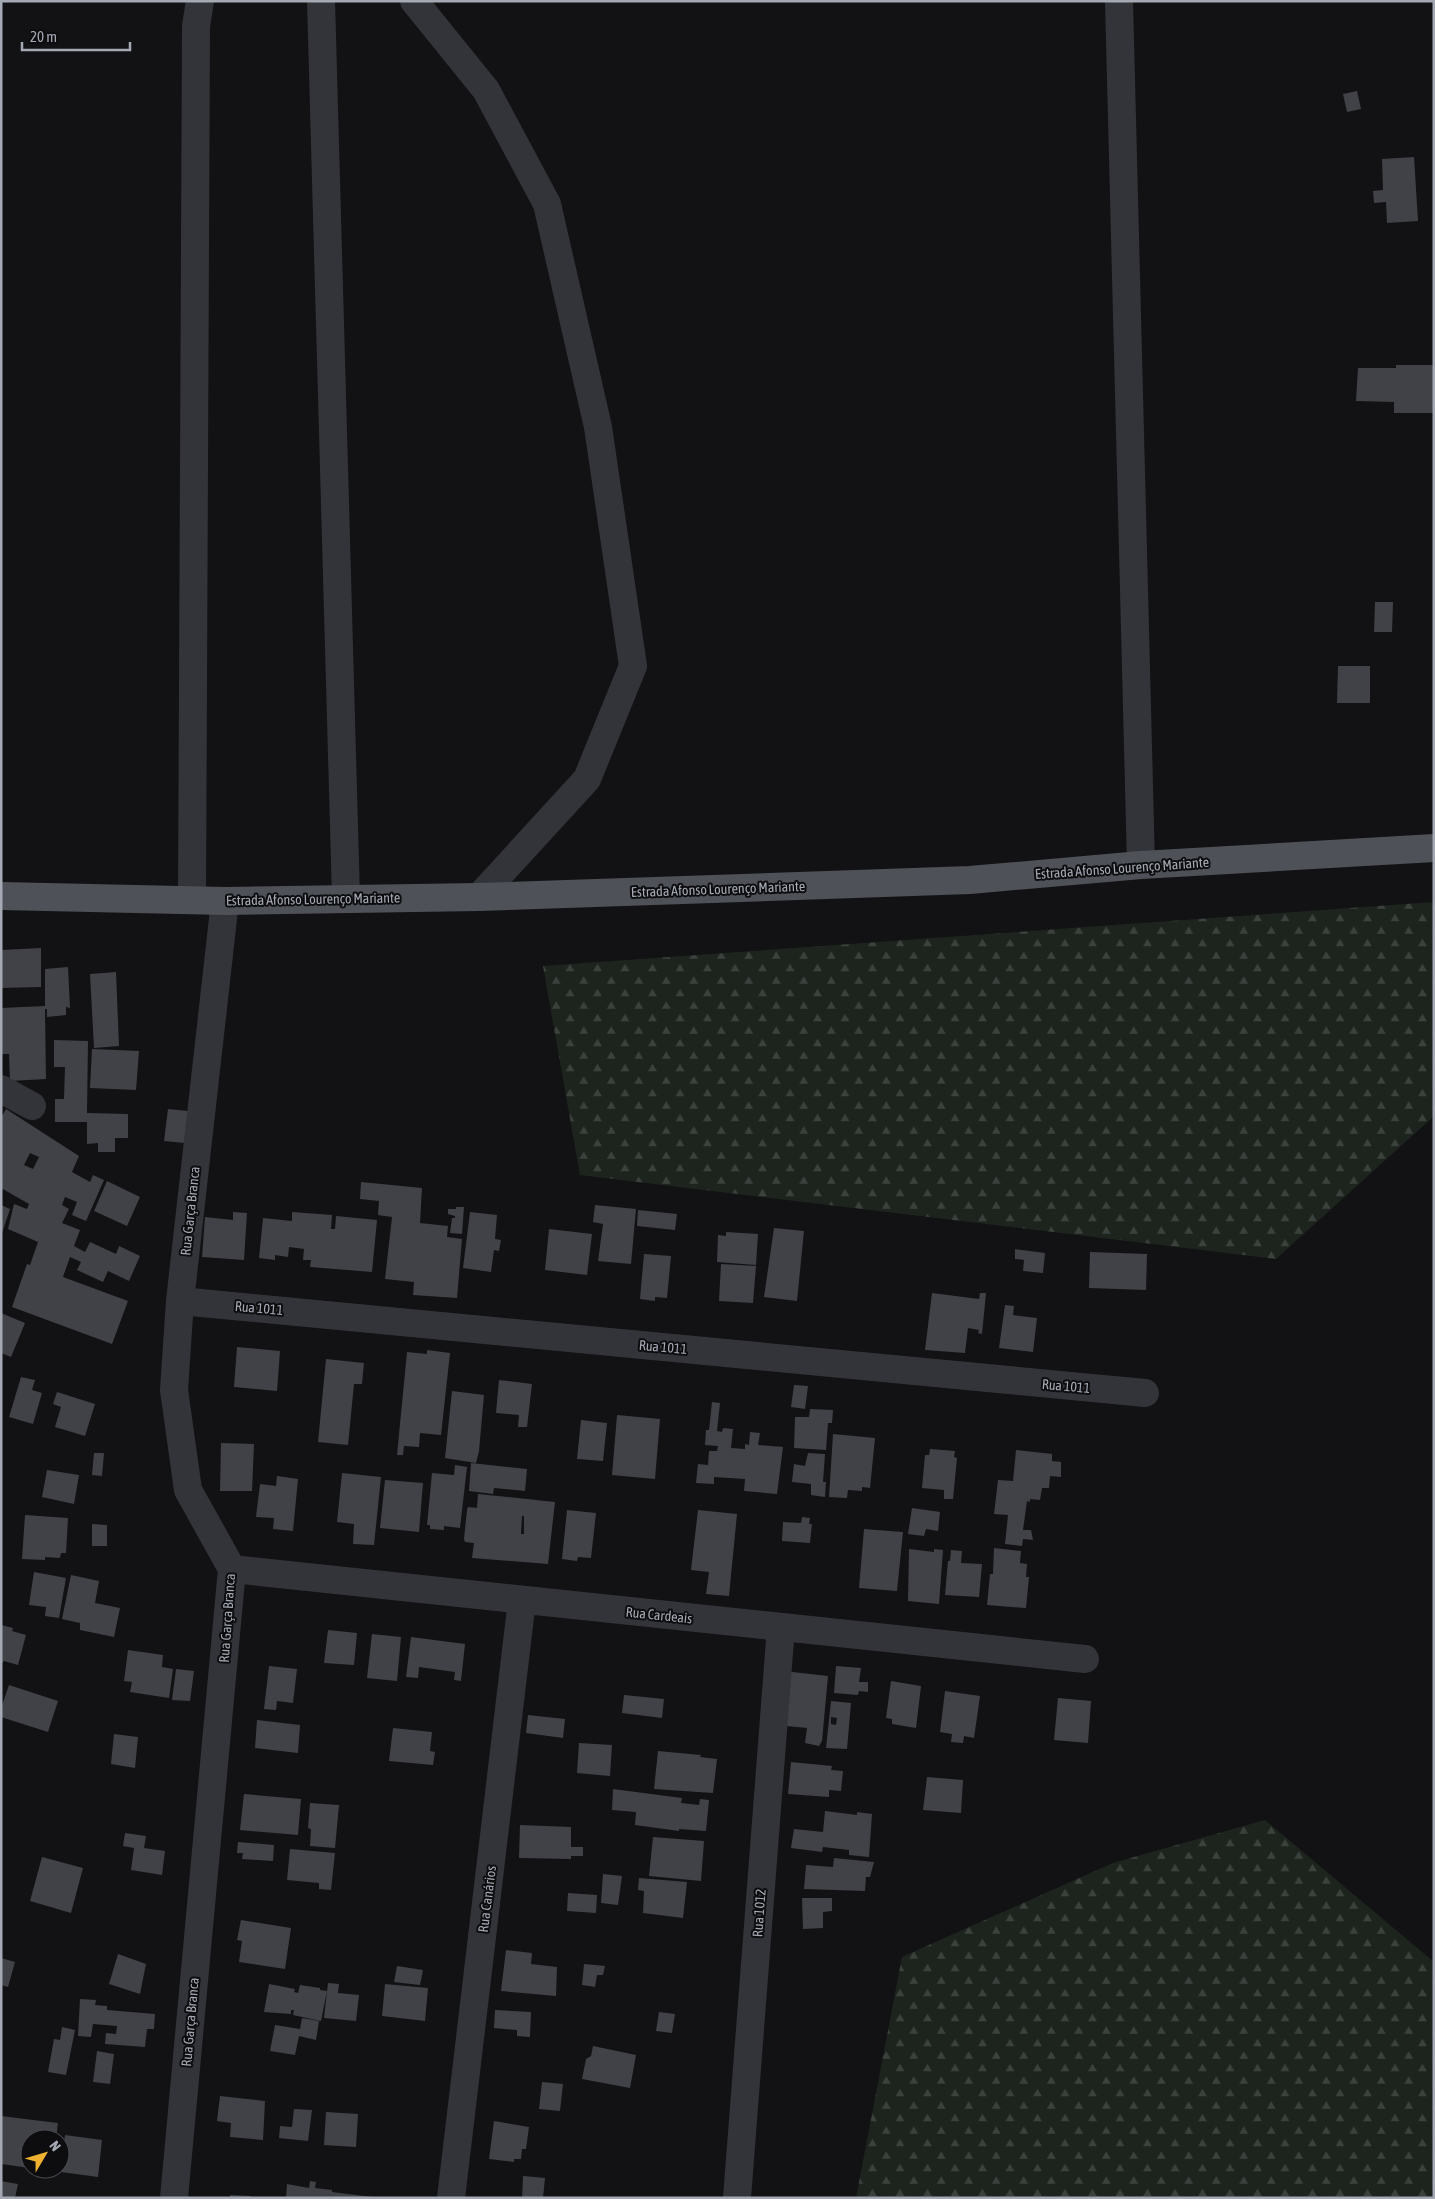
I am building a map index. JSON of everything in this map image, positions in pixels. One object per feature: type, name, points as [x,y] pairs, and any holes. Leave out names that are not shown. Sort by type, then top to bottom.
[{"type":"main road","name":"Estrada Afonso Lourenço Mariante","points":[[1,896],[225,901],[479,897],[970,880],[1141,865],[1434,848]]},
{"type":"street","points":[[192,900],[196,36],[200,1]]},
{"type":"street","points":[[321,1],[346,898]]},
{"type":"street","points":[[414,1],[486,90],[547,204],[598,427],[633,666],[587,779],[479,897]]},
{"type":"street","points":[[1119,1],[1141,865]]},
{"type":"street","name":"Rua Garça Branca","points":[[174,2198],[232,1569],[188,1490],[174,1390],[180,1301],[225,901]]},
{"type":"street","points":[[1,1089],[32,1106]]},
{"type":"street","name":"Rua 1011","points":[[180,1301],[1145,1393]]},
{"type":"street","name":"Rua Cardeais","points":[[232,1569],[1086,1658]]},
{"type":"street","name":"Rua Canários","points":[[451,2198],[522,1600]]},
{"type":"street","name":"Rua 1012","points":[[737,2198],[781,1627]]},
{"type":"green space","points":[[1434,902],[1434,1116],[1276,1259],[580,1175],[543,966]]},
{"type":"green space","points":[[1265,1820],[1434,1962],[1434,2198],[856,2198],[902,1957],[1113,1863]]},
{"type":"building","points":[[1357,91],[1361,109],[1347,112],[1343,94]]},
{"type":"building","points":[[1414,157],[1418,221],[1387,223],[1386,202],[1374,203],[1373,191],[1383,190],[1382,159]]},
{"type":"building","points":[[1396,365],[1434,365],[1434,413],[1394,413],[1394,402],[1356,401],[1358,368],[1396,368]]},
{"type":"building","points":[[1375,602],[1393,602],[1392,632],[1374,632]]},
{"type":"building","points":[[1338,666],[1370,666],[1370,703],[1337,703]]},
{"type":"building","points":[[41,948],[41,987],[1,988],[2,950]]},
{"type":"building","points":[[68,967],[70,1008],[66,1007],[66,1015],[47,1017],[47,1009],[45,1009],[46,1079],[10,1081],[9,1054],[1,1054],[1,1008],[45,1006],[45,969]]},
{"type":"building","points":[[116,972],[119,1046],[94,1048],[90,974]]},
{"type":"building","points":[[54,1040],[88,1041],[87,1113],[128,1114],[128,1138],[115,1138],[115,1152],[98,1152],[98,1143],[87,1144],[87,1122],[55,1122],[55,1099],[64,1099],[65,1067],[54,1067]]},
{"type":"building","points":[[92,1049],[139,1051],[136,1090],[90,1088]]},
{"type":"building","points":[[6,1109],[79,1156],[72,1172],[90,1182],[93,1175],[104,1180],[86,1221],[72,1215],[77,1202],[65,1197],[62,1205],[69,1209],[62,1223],[80,1230],[74,1246],[85,1252],[90,1242],[116,1254],[119,1246],[140,1256],[129,1281],[108,1271],[103,1282],[77,1270],[81,1262],[70,1257],[63,1277],[128,1301],[112,1344],[12,1307],[27,1264],[30,1265],[38,1242],[8,1229],[14,1204],[27,1209],[29,1204],[1,1188],[1,1118]],"holes":[[[30,1153],[39,1157],[33,1169],[24,1165]]]},
{"type":"building","points":[[168,1109],[188,1111],[185,1143],[164,1141]]},
{"type":"building","points":[[107,1181],[140,1197],[127,1226],[94,1211]]},
{"type":"building","points":[[361,1182],[422,1188],[420,1223],[448,1226],[447,1237],[462,1239],[457,1298],[413,1295],[414,1282],[385,1279],[392,1217],[378,1215],[379,1201],[360,1199]]},
{"type":"building","points":[[1,1205],[10,1209],[2,1233],[1,1233]]},
{"type":"building","points":[[595,1205],[636,1209],[631,1264],[598,1261],[603,1224],[593,1222]]},
{"type":"building","points":[[456,1207],[464,1207],[462,1234],[450,1233],[452,1218],[455,1218],[455,1216],[448,1214],[448,1209],[456,1209]]},
{"type":"building","points":[[638,1210],[677,1214],[675,1230],[637,1226]]},
{"type":"building","points":[[233,1212],[247,1213],[244,1260],[202,1257],[205,1217],[233,1220]]},
{"type":"building","points":[[292,1212],[332,1215],[331,1229],[335,1229],[336,1216],[377,1220],[372,1272],[310,1267],[311,1260],[303,1260],[304,1249],[289,1247],[288,1257],[275,1255],[275,1260],[259,1258],[263,1218],[292,1221]]},
{"type":"building","points":[[470,1212],[497,1215],[495,1239],[501,1240],[499,1251],[494,1250],[491,1272],[463,1268]]},
{"type":"building","points":[[774,1228],[804,1231],[797,1301],[764,1297]]},
{"type":"building","points":[[549,1229],[592,1234],[587,1275],[545,1270]]},
{"type":"building","points":[[726,1232],[758,1234],[756,1265],[717,1262],[718,1235],[726,1236]]},
{"type":"building","points":[[1015,1249],[1045,1253],[1043,1273],[1023,1271],[1024,1260],[1015,1259]]},
{"type":"building","points":[[1090,1252],[1147,1254],[1146,1290],[1089,1288]]},
{"type":"building","points":[[644,1254],[671,1256],[667,1298],[655,1297],[655,1301],[640,1299]]},
{"type":"building","points":[[721,1264],[756,1266],[753,1303],[719,1301]]},
{"type":"building","points":[[932,1293],[979,1299],[980,1293],[986,1293],[982,1334],[978,1333],[979,1330],[968,1328],[965,1353],[925,1350]]},
{"type":"building","points":[[1005,1305],[1014,1306],[1013,1315],[1037,1318],[1033,1352],[999,1348]]},
{"type":"building","points":[[1,1313],[25,1323],[11,1357],[1,1353]]},
{"type":"building","points":[[237,1347],[280,1351],[277,1391],[234,1387]]},
{"type":"building","points":[[427,1350],[450,1353],[441,1435],[420,1433],[419,1447],[404,1446],[403,1455],[397,1455],[407,1352],[427,1354]]},
{"type":"building","points":[[326,1359],[364,1363],[362,1384],[354,1384],[348,1445],[318,1442]]},
{"type":"building","points":[[21,1377],[35,1380],[32,1390],[42,1393],[33,1424],[9,1417]]},
{"type":"building","points":[[499,1380],[532,1384],[527,1427],[518,1427],[519,1415],[496,1413]]},
{"type":"building","points":[[794,1385],[808,1386],[805,1409],[791,1407]]},
{"type":"building","points":[[452,1391],[484,1395],[479,1451],[476,1463],[445,1458]]},
{"type":"building","points":[[57,1392],[95,1404],[85,1436],[55,1427],[61,1407],[53,1404]]},
{"type":"building","points":[[712,1402],[720,1403],[717,1431],[722,1432],[723,1428],[733,1429],[731,1448],[745,1449],[745,1444],[749,1445],[750,1432],[760,1433],[758,1445],[783,1447],[777,1494],[744,1491],[745,1479],[714,1477],[714,1484],[696,1483],[698,1464],[708,1465],[709,1451],[717,1451],[718,1446],[705,1445],[706,1430],[709,1430]]},
{"type":"building","points":[[810,1409],[833,1410],[832,1423],[828,1423],[826,1450],[794,1448],[795,1417],[809,1417]]},
{"type":"building","points":[[617,1415],[660,1419],[655,1479],[612,1475]]},
{"type":"building","points":[[581,1420],[607,1423],[603,1461],[577,1459]]},
{"type":"building","points":[[833,1434],[875,1438],[870,1488],[862,1487],[862,1491],[848,1490],[847,1498],[829,1497]]},
{"type":"building","points":[[221,1443],[254,1444],[252,1491],[220,1491]]},
{"type":"building","points":[[930,1449],[955,1451],[954,1457],[957,1458],[953,1499],[944,1499],[944,1490],[922,1488],[925,1455],[929,1455]]},
{"type":"building","points":[[1016,1450],[1052,1454],[1052,1461],[1061,1462],[1061,1477],[1050,1476],[1049,1488],[1042,1488],[1040,1500],[1030,1499],[1030,1502],[1027,1501],[1023,1530],[1031,1530],[1033,1540],[1023,1539],[1022,1546],[1005,1544],[1008,1515],[994,1514],[998,1480],[1013,1481]]},
{"type":"building","points":[[94,1453],[104,1453],[102,1476],[92,1475]]},
{"type":"building","points":[[808,1453],[825,1454],[823,1482],[826,1482],[825,1497],[811,1495],[811,1484],[792,1482],[794,1464],[805,1466]]},
{"type":"building","points":[[471,1463],[527,1469],[525,1491],[494,1488],[493,1494],[469,1491]]},
{"type":"building","points":[[455,1465],[467,1467],[460,1528],[444,1526],[444,1530],[430,1529],[430,1525],[427,1525],[432,1473],[454,1475]]},
{"type":"building","points":[[47,1470],[79,1475],[74,1504],[42,1497]]},
{"type":"building","points":[[342,1473],[381,1477],[374,1545],[353,1544],[354,1524],[337,1522]]},
{"type":"building","points":[[277,1476],[298,1479],[293,1531],[273,1529],[274,1518],[256,1517],[260,1484],[276,1486]]},
{"type":"building","points":[[385,1480],[423,1483],[419,1532],[380,1528]]},
{"type":"building","points":[[478,1494],[555,1502],[548,1564],[472,1558],[474,1543],[465,1542],[464,1539],[468,1507],[477,1508]],"holes":[[[522,1516],[524,1516],[524,1534],[521,1534]]]},
{"type":"building","points":[[912,1508],[940,1512],[938,1531],[926,1529],[924,1536],[908,1534]]},
{"type":"building","points":[[567,1510],[596,1513],[591,1558],[578,1557],[577,1561],[562,1559]]},
{"type":"building","points":[[698,1510],[737,1514],[729,1596],[706,1594],[709,1572],[691,1570]]},
{"type":"building","points":[[25,1515],[68,1518],[66,1553],[61,1553],[60,1558],[45,1557],[45,1560],[22,1559]]},
{"type":"building","points":[[802,1517],[810,1518],[809,1524],[812,1524],[810,1543],[782,1541],[783,1522],[801,1523]]},
{"type":"building","points":[[92,1524],[107,1525],[107,1546],[92,1546]]},
{"type":"building","points":[[864,1529],[903,1532],[897,1591],[859,1588]]},
{"type":"building","points":[[994,1548],[1021,1551],[1020,1563],[1027,1564],[1026,1577],[1029,1577],[1026,1608],[987,1605],[990,1574],[993,1574]]},
{"type":"building","points":[[909,1549],[934,1552],[934,1549],[943,1550],[939,1604],[908,1601]]},
{"type":"building","points":[[951,1550],[962,1551],[961,1563],[982,1564],[979,1597],[945,1595],[948,1561],[950,1561]]},
{"type":"building","points":[[34,1572],[66,1578],[59,1618],[45,1616],[46,1607],[29,1605]]},
{"type":"building","points":[[71,1575],[99,1581],[95,1603],[120,1608],[114,1637],[80,1630],[80,1623],[62,1619]]},
{"type":"building","points":[[1,1625],[13,1628],[12,1631],[26,1635],[18,1665],[4,1661],[1,1664]]},
{"type":"building","points":[[328,1630],[357,1633],[354,1665],[324,1663]]},
{"type":"building","points":[[372,1634],[401,1637],[397,1681],[367,1678]]},
{"type":"building","points":[[411,1637],[465,1644],[461,1681],[454,1680],[455,1672],[419,1667],[418,1678],[406,1677]]},
{"type":"building","points":[[128,1650],[163,1655],[162,1667],[173,1669],[169,1698],[130,1692],[132,1682],[124,1681]]},
{"type":"building","points":[[269,1666],[297,1669],[293,1703],[277,1701],[276,1710],[264,1709]]},
{"type":"building","points":[[836,1666],[861,1668],[859,1682],[868,1682],[868,1692],[859,1691],[858,1695],[834,1693]]},
{"type":"building","points":[[176,1669],[194,1671],[190,1701],[172,1700]]},
{"type":"building","points":[[783,1671],[828,1676],[822,1741],[819,1746],[805,1743],[807,1728],[777,1725]]},
{"type":"building","points":[[891,1681],[921,1686],[916,1728],[892,1724],[892,1719],[886,1718]]},
{"type":"building","points":[[9,1685],[58,1701],[48,1732],[1,1717],[1,1708]]},
{"type":"building","points":[[945,1691],[980,1696],[974,1738],[964,1736],[963,1743],[951,1742],[952,1734],[940,1732]]},
{"type":"building","points":[[624,1695],[664,1699],[662,1718],[622,1713]]},
{"type":"building","points":[[1058,1698],[1091,1701],[1088,1743],[1054,1740]]},
{"type":"building","points":[[831,1701],[851,1703],[847,1749],[826,1748]],"holes":[[[831,1717],[837,1718],[836,1725],[831,1724]]]},
{"type":"building","points":[[528,1715],[565,1719],[563,1738],[526,1733]]},
{"type":"building","points":[[257,1720],[300,1725],[298,1753],[255,1748]]},
{"type":"building","points":[[393,1728],[432,1732],[430,1751],[435,1752],[433,1765],[389,1761]]},
{"type":"building","points":[[114,1734],[138,1737],[135,1768],[111,1764]]},
{"type":"building","points":[[579,1743],[612,1745],[610,1776],[577,1773]]},
{"type":"building","points":[[658,1751],[701,1755],[700,1757],[717,1759],[713,1793],[654,1789]]},
{"type":"building","points":[[791,1762],[832,1766],[831,1770],[843,1771],[841,1791],[829,1790],[829,1797],[788,1794]]},
{"type":"building","points":[[927,1777],[963,1780],[961,1813],[923,1810]]},
{"type":"building","points":[[613,1789],[682,1798],[681,1803],[699,1805],[700,1799],[709,1800],[706,1831],[679,1829],[679,1831],[635,1825],[636,1812],[612,1810]]},
{"type":"building","points":[[244,1794],[301,1799],[298,1835],[240,1830]]},
{"type":"building","points":[[310,1803],[339,1805],[335,1848],[310,1846],[311,1829],[308,1828]]},
{"type":"building","points":[[825,1811],[857,1815],[857,1812],[872,1814],[869,1857],[849,1855],[849,1850],[823,1847],[822,1852],[791,1848],[794,1829],[823,1832]]},
{"type":"building","points":[[520,1825],[571,1827],[571,1847],[583,1847],[583,1856],[571,1856],[571,1859],[519,1858]]},
{"type":"building","points":[[125,1833],[146,1836],[144,1848],[165,1851],[162,1875],[131,1870],[134,1848],[123,1846]]},
{"type":"building","points":[[653,1837],[704,1841],[701,1881],[649,1876]]},
{"type":"building","points":[[238,1842],[274,1845],[273,1861],[242,1859],[243,1853],[237,1853]]},
{"type":"building","points":[[290,1849],[335,1853],[331,1890],[319,1889],[319,1883],[287,1880]]},
{"type":"building","points":[[42,1857],[83,1868],[71,1913],[30,1901]]},
{"type":"building","points":[[834,1858],[874,1862],[870,1877],[866,1877],[865,1891],[804,1889],[806,1865],[833,1867]]},
{"type":"building","points":[[603,1874],[622,1876],[618,1905],[601,1903]]},
{"type":"building","points":[[639,1878],[687,1882],[683,1918],[643,1913],[644,1891],[638,1890]]},
{"type":"building","points":[[568,1893],[597,1895],[596,1913],[567,1911]]},
{"type":"building","points":[[802,1898],[832,1898],[832,1911],[823,1912],[823,1928],[803,1929]]},
{"type":"building","points":[[241,1920],[291,1928],[285,1969],[239,1962],[242,1941],[237,1940]]},
{"type":"building","points":[[506,1950],[532,1953],[531,1964],[557,1967],[556,1996],[501,1991]]},
{"type":"building","points":[[118,1954],[146,1964],[140,1994],[109,1984]]},
{"type":"building","points":[[1,1958],[15,1962],[8,1987],[1,1985]]},
{"type":"building","points":[[584,1964],[605,1966],[603,1975],[597,1975],[595,1987],[582,1985]]},
{"type":"building","points":[[397,1966],[423,1970],[420,1985],[394,1982]]},
{"type":"building","points":[[328,1983],[339,1984],[338,1993],[359,1995],[356,2021],[324,2018]]},
{"type":"building","points":[[269,1984],[295,1989],[294,1992],[298,1993],[300,1985],[327,1991],[321,2021],[293,2015],[294,2010],[291,2010],[291,2014],[264,2012]]},
{"type":"building","points":[[385,1984],[428,1988],[425,2021],[382,2016]]},
{"type":"building","points":[[80,1999],[96,2000],[95,2005],[107,2006],[107,2010],[155,2014],[154,2029],[147,2029],[145,2047],[105,2044],[106,2033],[116,2034],[117,2026],[93,2024],[91,2037],[78,2036]]},
{"type":"building","points":[[495,2010],[531,2012],[530,2037],[517,2036],[517,2030],[494,2028]]},
{"type":"building","points":[[659,2012],[675,2014],[672,2033],[656,2031]]},
{"type":"building","points":[[302,2018],[319,2021],[316,2040],[299,2036],[295,2055],[270,2051],[275,2025],[300,2029]]},
{"type":"building","points":[[62,2027],[75,2030],[66,2075],[48,2072],[54,2039],[60,2040]]},
{"type":"building","points":[[593,2046],[636,2055],[630,2088],[582,2079],[586,2059],[591,2056]]},
{"type":"building","points":[[97,2051],[114,2054],[110,2084],[93,2082]]},
{"type":"building","points":[[542,2082],[563,2084],[560,2111],[539,2109]]},
{"type":"building","points":[[220,2096],[265,2101],[263,2140],[230,2137],[231,2123],[217,2121]]},
{"type":"building","points":[[294,2109],[312,2110],[308,2141],[279,2138],[280,2126],[292,2127]]},
{"type":"building","points":[[326,2112],[358,2114],[356,2147],[324,2145]]},
{"type":"building","points":[[1,2116],[58,2123],[57,2129],[20,2129],[20,2167],[1,2164]]},
{"type":"building","points":[[494,2121],[529,2127],[526,2149],[522,2149],[521,2159],[514,2159],[514,2162],[489,2159]]},
{"type":"building","points":[[70,2136],[102,2140],[98,2177],[70,2173]]},
{"type":"building","points":[[523,2176],[545,2178],[543,2198],[522,2198]]},
{"type":"building","points":[[1,2181],[18,2184],[15,2198],[1,2198]]},
{"type":"building","points":[[310,2181],[316,2182],[315,2188],[381,2198],[286,2198],[287,2184],[309,2188]]},
{"type":"building","points":[[230,2195],[251,2196],[251,2198],[230,2198]]}]
